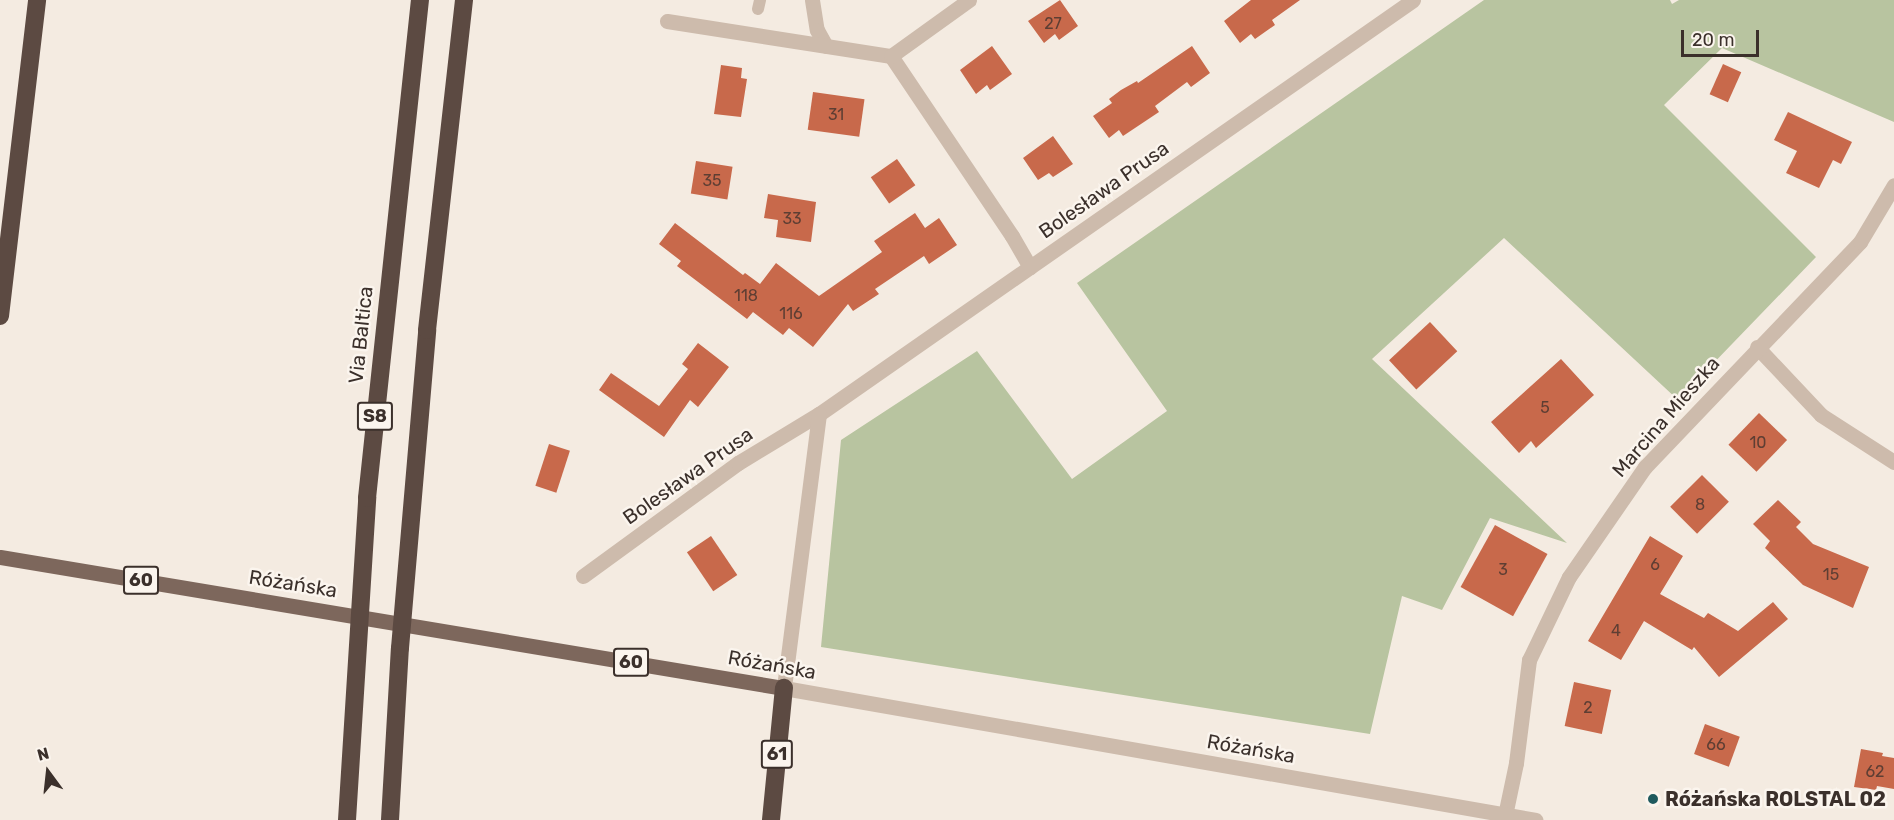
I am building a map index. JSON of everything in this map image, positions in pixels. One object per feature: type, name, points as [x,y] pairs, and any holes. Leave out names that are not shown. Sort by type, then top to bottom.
[{"type":"highway","points":[[0,316],[37,0]]},
{"type":"highway","name":"S8","points":[[390,820],[400,648],[427,330],[464,0]]},
{"type":"highway","name":"Via Baltica","points":[[347,820],[367,498],[419,4]]},
{"type":"highway","name":"61","points":[[771,820],[784,688]]},
{"type":"main road","name":"Różańska","points":[[0,556],[784,688]]},
{"type":"street","points":[[812,0],[817,30],[826,46]]},
{"type":"street","points":[[667,21],[891,56],[969,0]]},
{"type":"street","name":"Bolesława Prusa","points":[[583,576],[738,463],[819,414],[1413,0]]},
{"type":"street","points":[[891,56],[1006,227],[1030,267]]},
{"type":"street","name":"Marcina Mieszka","points":[[1505,818],[1516,763],[1529,660],[1569,577],[1645,467],[1757,347],[1860,242],[1894,185]]},
{"type":"street","points":[[1757,347],[1821,415],[1894,462]]},
{"type":"street","points":[[784,688],[819,414]]},
{"type":"street","name":"Różańska","points":[[784,688],[1505,818],[1536,820]]},
{"type":"green space","points":[[1484,0],[1670,0],[1672,4],[1679,0],[1894,0],[1894,122],[1722,48],[1664,105],[1816,257],[1678,400],[1504,238],[1372,359],[1567,543],[1490,518],[1442,610],[1402,596],[1370,734],[821,647],[841,440],[977,351],[1072,479],[1167,411],[1077,283]]},
{"type":"building","points":[[1060,0],[1078,26],[1059,40],[1055,34],[1044,43],[1028,21]]},
{"type":"building","points":[[1251,0],[1300,0],[1272,20],[1275,25],[1255,39],[1251,34],[1240,43],[1224,21]]},
{"type":"building","points":[[992,46],[1012,74],[990,90],[987,85],[976,94],[960,70]]},
{"type":"building","points":[[1192,46],[1210,73],[1191,87],[1187,82],[1155,106],[1159,112],[1123,136],[1119,130],[1109,138],[1093,116],[1112,103],[1109,99],[1121,90],[1137,81],[1138,83]]},
{"type":"building","points":[[1723,64],[1741,72],[1728,102],[1710,94]]},
{"type":"building","points":[[721,65],[742,68],[741,78],[747,79],[741,117],[714,114]]},
{"type":"building","points":[[813,92],[864,99],[859,137],[808,130]]},
{"type":"building","points":[[1788,112],[1852,142],[1841,164],[1833,160],[1819,188],[1786,173],[1797,151],[1774,140]]},
{"type":"building","points":[[1053,136],[1073,164],[1053,177],[1049,173],[1038,180],[1023,158]]},
{"type":"building","points":[[897,159],[915,185],[889,204],[871,177]]},
{"type":"building","points":[[696,161],[733,167],[727,199],[691,194]]},
{"type":"building","points":[[768,194],[816,202],[811,242],[776,237],[778,220],[764,218]]},
{"type":"building","points":[[915,213],[925,228],[939,218],[957,245],[929,264],[924,256],[875,289],[879,294],[853,311],[848,304],[813,347],[789,328],[783,335],[753,312],[747,319],[677,266],[681,261],[659,244],[675,223],[743,275],[745,273],[760,284],[776,263],[819,296],[882,252],[874,241]]},
{"type":"building","points":[[1430,322],[1457,351],[1416,389],[1389,360]]},
{"type":"building","points":[[698,343],[729,367],[698,407],[690,400],[664,437],[599,390],[611,373],[659,406],[688,369],[682,364]]},
{"type":"building","points":[[1561,359],[1594,395],[1536,448],[1531,441],[1519,453],[1491,422]]},
{"type":"building","points":[[1759,413],[1787,440],[1756,472],[1728,445]]},
{"type":"building","points":[[549,444],[570,451],[556,493],[535,486]]},
{"type":"building","points":[[1702,475],[1729,502],[1697,534],[1670,507]]},
{"type":"building","points":[[1778,500],[1801,522],[1796,527],[1813,544],[1869,567],[1853,608],[1803,585],[1765,548],[1770,541],[1753,524]]},
{"type":"building","points":[[1495,525],[1547,554],[1513,616],[1461,587]]},
{"type":"building","points":[[711,536],[737,575],[713,591],[687,552]]},
{"type":"building","points":[[1650,536],[1683,556],[1660,594],[1704,618],[1708,613],[1738,631],[1773,602],[1788,619],[1719,677],[1694,647],[1692,650],[1644,621],[1621,660],[1588,641]]},
{"type":"building","points":[[1574,682],[1611,690],[1602,734],[1565,726]]},
{"type":"building","points":[[1705,724],[1740,737],[1729,767],[1694,754]]},
{"type":"building","points":[[1861,749],[1883,753],[1882,756],[1894,758],[1894,789],[1877,786],[1876,790],[1854,787]]},
{"type":"place","name":"Różańska ROLSTAL 02","points":[[1653,799]]}]
